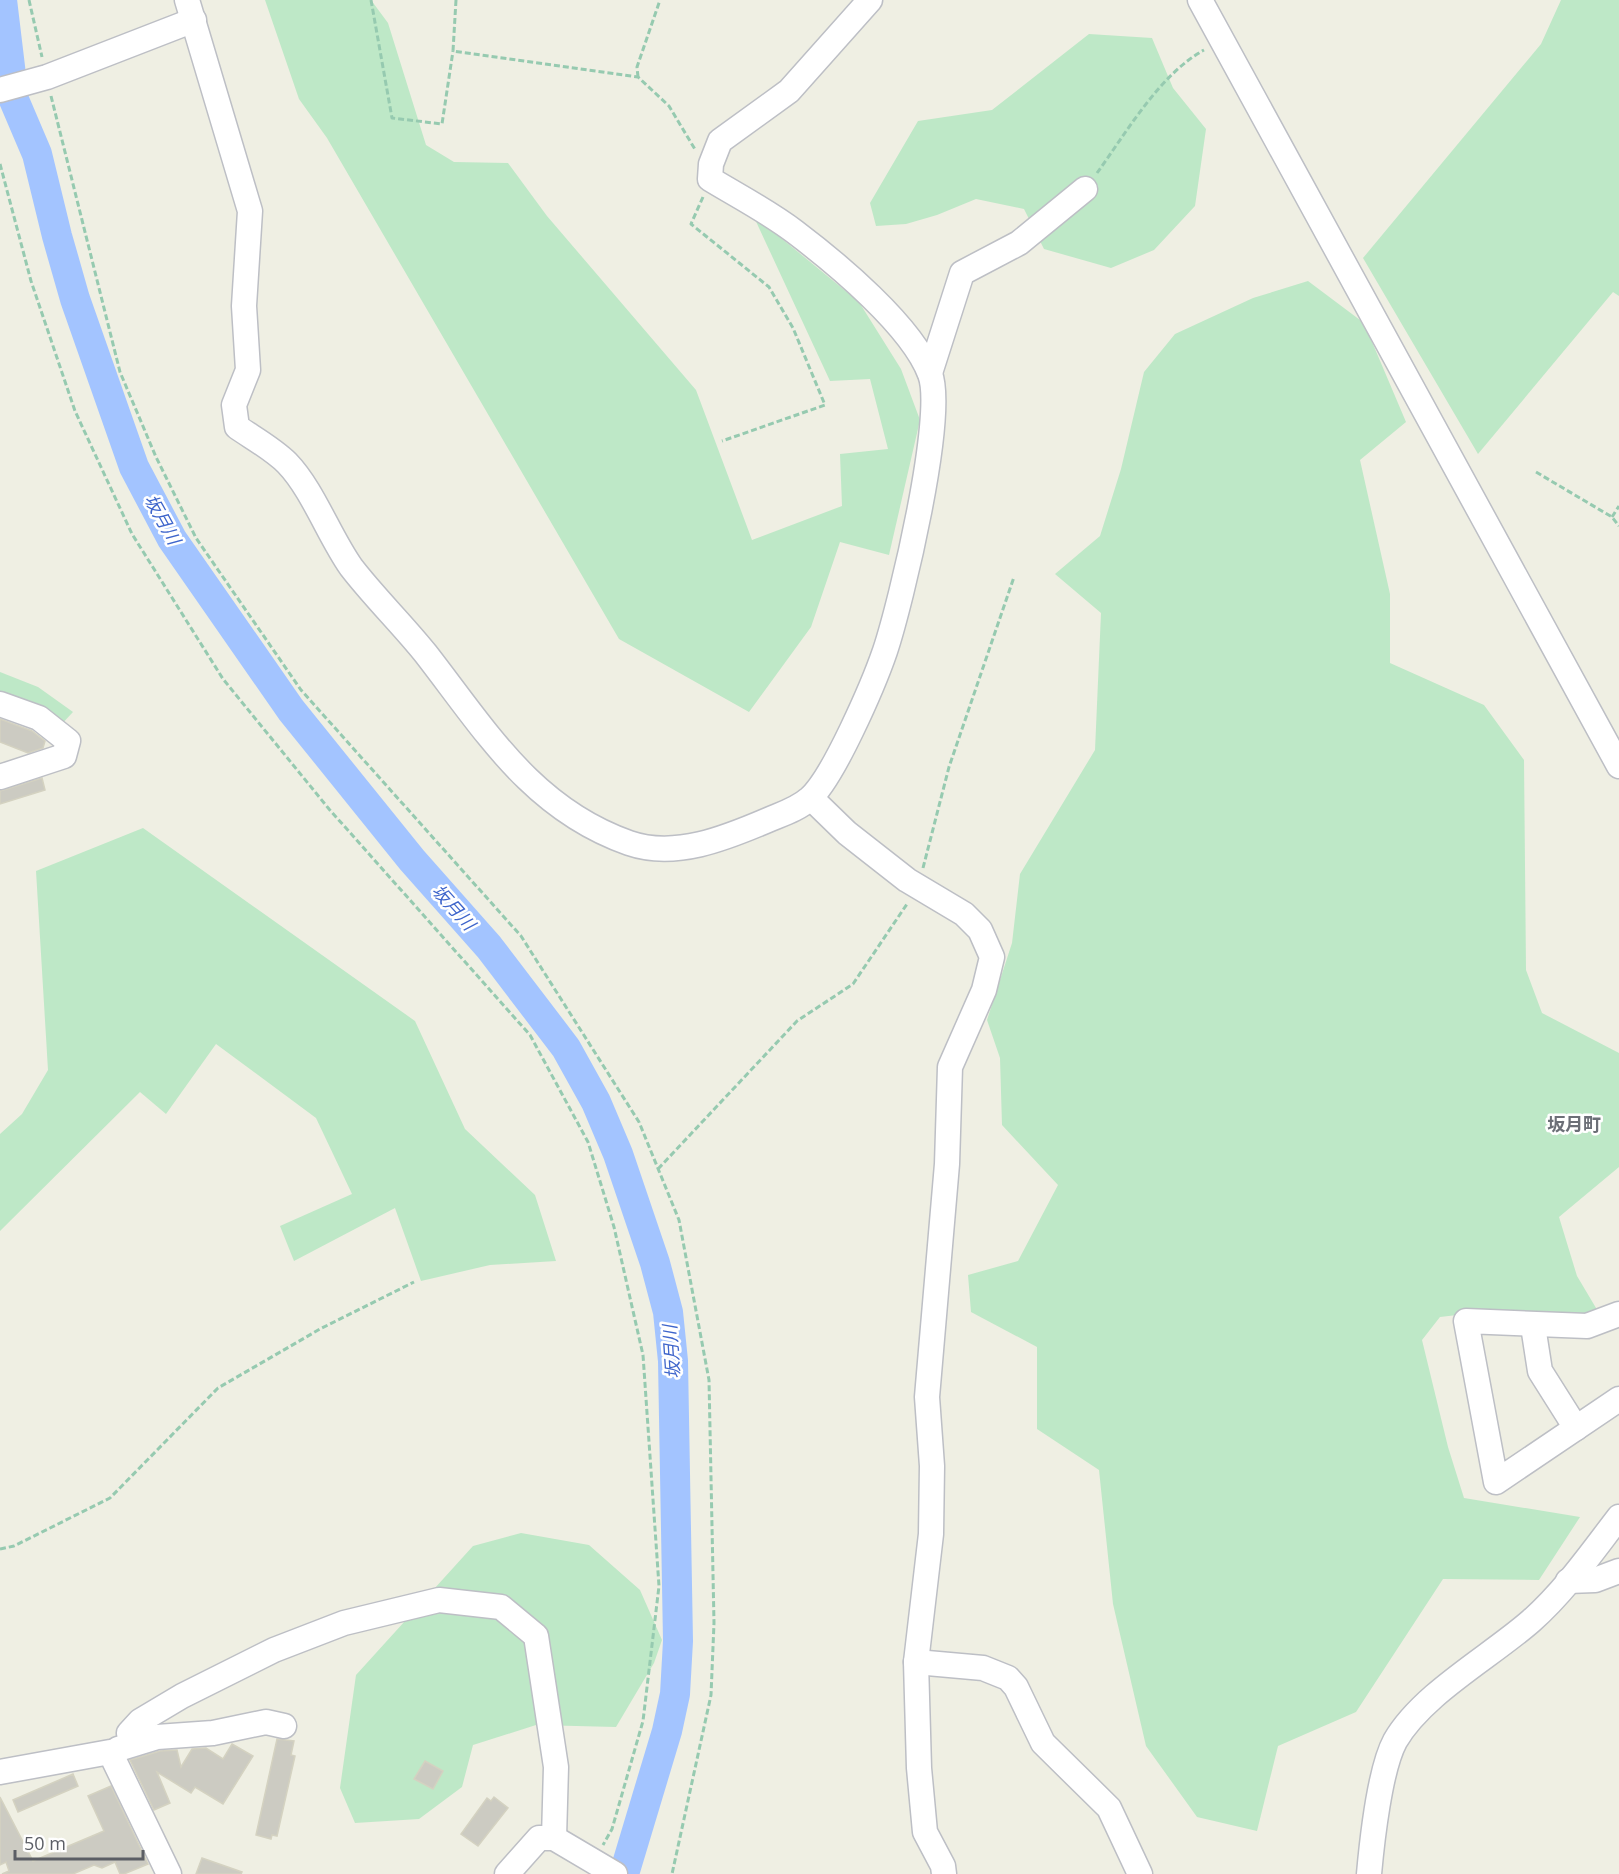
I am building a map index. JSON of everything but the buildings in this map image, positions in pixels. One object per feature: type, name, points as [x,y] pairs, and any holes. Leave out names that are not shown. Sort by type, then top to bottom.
[{"type":"street","points":[[0,90],[47,76],[191,10],[250,211],[244,306],[248,370],[234,405],[237,427],[288,464],[350,565],[426,654],[493,744],[530,784],[576,818],[631,844],[667,849],[732,836],[791,810],[811,798],[837,757],[858,715],[885,650],[907,564],[927,464],[935,394],[930,373],[906,332],[878,303],[793,230],[710,171],[720,141],[789,91],[870,0]]},
{"type":"street","points":[[1200,0],[1619,766]]},
{"type":"street","points":[[930,373],[962,273],[1019,243],[1085,189]]},
{"type":"street","points":[[0,704],[39,718],[68,741],[64,756],[0,777]]},
{"type":"street","points":[[811,798],[847,832],[918,886],[964,914],[980,930],[992,957],[984,990],[951,1067],[947,1164],[927,1397],[932,1466],[931,1534],[916,1662],[919,1768],[925,1832],[943,1866],[944,1874]]},
{"type":"street","points":[[1619,1314],[1587,1326],[1533,1326],[1466,1321],[1497,1482],[1619,1399]]},
{"type":"street","points":[[1533,1326],[1540,1371],[1576,1428]]},
{"type":"street","points":[[1369,1874],[1373,1834],[1386,1770],[1394,1744],[1403,1727],[1430,1700],[1533,1620],[1568,1581],[1619,1517]]},
{"type":"street","points":[[1568,1581],[1595,1580],[1619,1570]]},
{"type":"street","points":[[169,1874],[121,1748],[129,1732],[140,1721],[182,1696],[274,1650],[344,1623],[439,1600],[501,1607],[536,1636],[556,1767],[554,1838]]},
{"type":"street","points":[[916,1662],[983,1668],[1008,1678],[1016,1687],[1043,1743],[1109,1808],[1140,1874]]},
{"type":"street","points":[[0,1772],[121,1748],[157,1737],[213,1733],[266,1722],[284,1726]]},
{"type":"street","points":[[507,1874],[539,1838],[554,1838],[615,1874]]},
{"type":"path","points":[[29,0],[120,372],[156,457],[196,538],[301,690],[521,936],[639,1122],[679,1220],[709,1380],[714,1623],[711,1695],[672,1874]]},
{"type":"path","points":[[371,0],[392,118],[442,124],[453,51],[456,0]]},
{"type":"path","points":[[638,77],[637,66],[660,0]]},
{"type":"path","points":[[1085,189],[1140,114],[1185,61],[1222,40]]},
{"type":"path","points":[[453,51],[638,77],[669,106],[710,171],[691,224],[769,287],[794,328],[825,405],[722,441]]},
{"type":"path","points":[[0,164],[31,281],[75,411],[132,534],[223,679],[329,809],[530,1035],[588,1142],[615,1227],[643,1355],[659,1586],[643,1721],[612,1830],[593,1859]]},
{"type":"path","points":[[1536,472],[1612,517],[1619,526]]},
{"type":"path","points":[[1612,517],[1619,506]]},
{"type":"path","points":[[658,1169],[796,1021],[853,984],[918,886],[949,767],[1014,577]]},
{"type":"path","points":[[0,1549],[14,1546],[110,1498],[218,1388],[320,1329],[414,1282]]},
{"type":"green space","points":[[265,0],[371,0],[388,23],[426,145],[454,162],[508,163],[547,216],[696,390],[752,540],[842,506],[840,454],[888,449],[870,379],[830,381],[753,215],[859,302],[901,369],[920,420],[889,555],[840,542],[811,627],[749,712],[619,639],[327,138],[299,99]]},
{"type":"green space","points":[[1561,0],[1619,0],[1619,296],[1613,292],[1478,454],[1363,258],[1541,44]]},
{"type":"green space","points":[[1089,34],[1152,38],[1173,88],[1206,129],[1195,206],[1154,250],[1111,268],[1044,249],[1024,209],[976,199],[937,215],[906,224],[876,226],[870,203],[918,121],[992,110]]},
{"type":"green space","points":[[1308,281],[1364,323],[1406,422],[1360,460],[1390,594],[1390,663],[1484,705],[1524,760],[1526,970],[1542,1013],[1619,1053],[1619,1167],[1559,1217],[1577,1276],[1599,1313],[1506,1325],[1491,1311],[1440,1317],[1422,1340],[1448,1447],[1464,1498],[1580,1517],[1539,1580],[1443,1579],[1356,1712],[1278,1746],[1257,1831],[1197,1817],[1146,1746],[1113,1604],[1099,1470],[1037,1429],[1037,1347],[971,1312],[968,1275],[1018,1261],[1058,1185],[1002,1125],[1000,1058],[987,1020],[1012,943],[1020,874],[1095,750],[1101,613],[1055,574],[1100,536],[1121,469],[1144,372],[1175,334],[1253,298]]},
{"type":"green space","points":[[0,672],[38,687],[73,712],[58,728],[0,699]]},
{"type":"green space","points":[[143,828],[415,1021],[465,1129],[535,1195],[556,1261],[490,1265],[421,1281],[395,1208],[294,1261],[280,1226],[352,1194],[316,1118],[216,1044],[166,1114],[140,1092],[0,1231],[0,1134],[22,1114],[48,1070],[36,871]]},
{"type":"green space","points":[[521,1533],[589,1545],[640,1590],[662,1640],[654,1663],[616,1727],[536,1725],[473,1745],[462,1787],[419,1819],[355,1823],[340,1788],[356,1675],[473,1546]]},
{"type":"waterway","name":"坂月川","points":[[2,0],[14,100],[37,154],[75,299],[134,467],[172,539],[291,710],[412,860],[489,947],[566,1048],[596,1102],[618,1154],[655,1263],[668,1312],[673,1361],[678,1641],[675,1694],[667,1731],[624,1874]]},
{"type":"district","name":"坂月町","points":[[1574,1124]]}]
